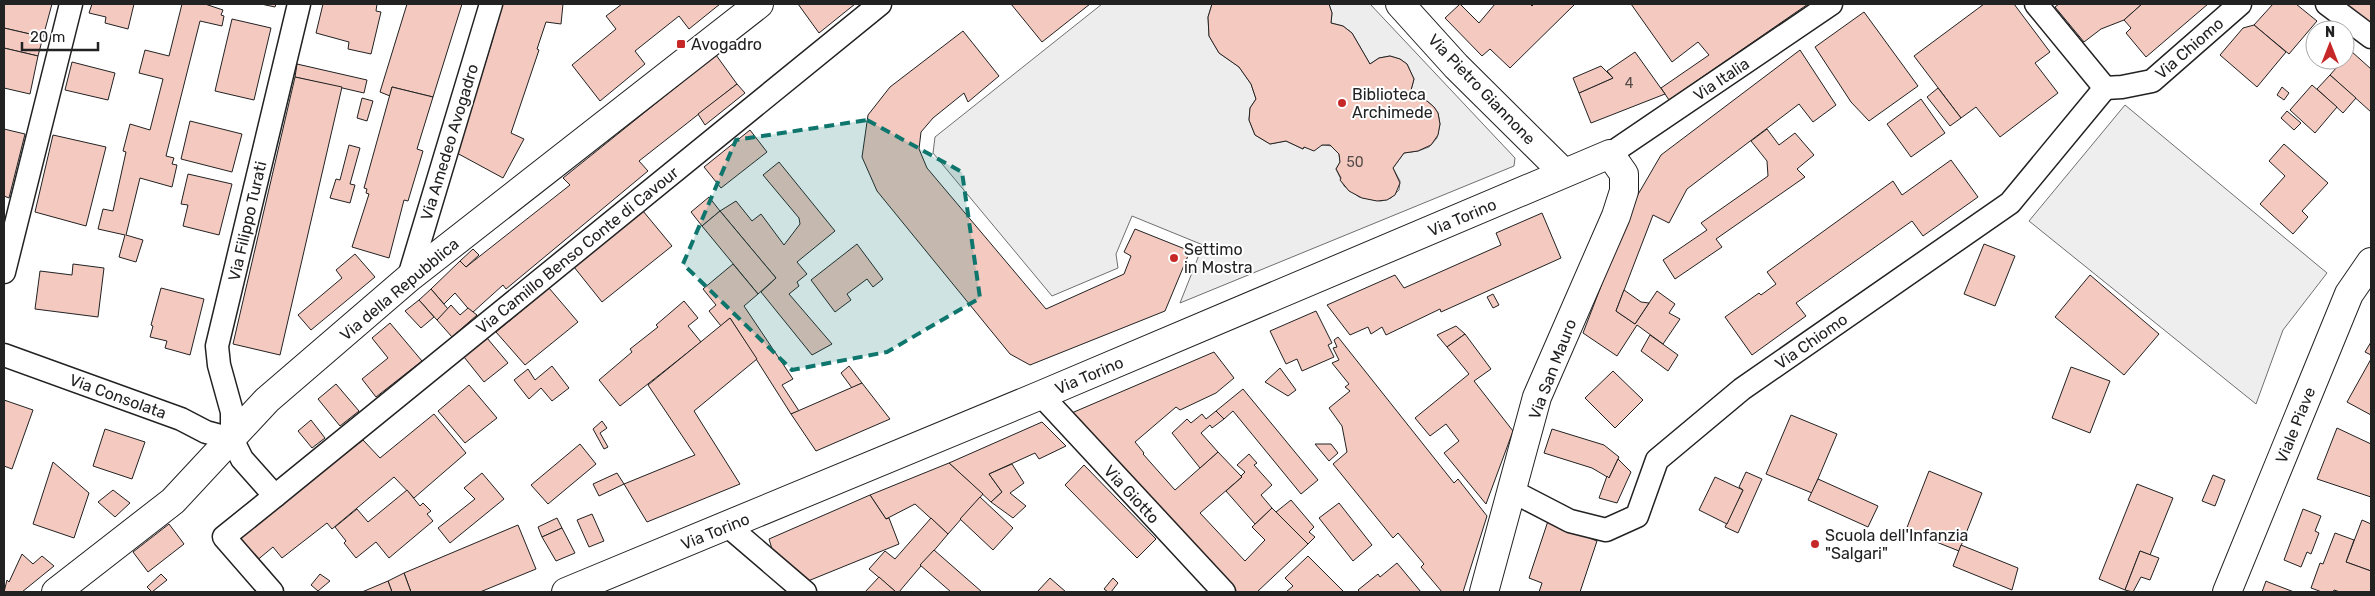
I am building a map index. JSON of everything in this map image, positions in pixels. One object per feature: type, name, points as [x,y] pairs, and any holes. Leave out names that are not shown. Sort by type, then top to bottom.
[{"type":"street","points":[[4,272],[71,4]]},
{"type":"street","name":"Via Filippo Turati","points":[[232,439],[232,412],[219,366],[217,346],[299,4]]},
{"type":"street","name":"Via Amedeo Avogadro","points":[[408,280],[491,4]]},
{"type":"street","name":"Via della Repubblica","points":[[56,592],[173,501],[267,400],[408,280],[759,4]]},
{"type":"street","name":"Via Camillo Benso Conte di Cavour","points":[[272,592],[224,537],[880,4]]},
{"type":"street","name":"Via Pietro Giannone","points":[[1400,4],[1456,66],[1564,173]]},
{"type":"street","name":"Via Italia","points":[[1610,154],[1831,4]]},
{"type":"street","points":[[2036,4],[2104,88]]},
{"type":"street","name":"Via Chiomo","points":[[1512,491],[1570,521],[1606,530],[1637,516],[1657,460],[1742,389],[2010,203],[2104,88],[2152,81],[2240,4]]},
{"type":"street","points":[[2327,4],[2371,37]]},
{"type":"street","name":"Via Torino","points":[[566,592],[1041,395],[1610,154]]},
{"type":"street","name":"Via San Mauro","points":[[1484,592],[1537,397],[1616,216],[1624,191],[1624,174],[1610,154]]},
{"type":"street","name":"Viale Piave","points":[[2227,592],[2349,294],[2371,262]]},
{"type":"street","name":"Via Consolata","points":[[4,355],[181,419],[206,432],[232,439]]},
{"type":"street","name":"Via Giotto","points":[[1041,395],[1224,592]]},
{"type":"street","points":[[232,439],[242,459],[275,496]]},
{"type":"street","points":[[728,526],[805,592]]},
{"type":"highlighted area","points":[[867,120],[962,172],[980,298],[887,352],[792,370],[683,264],[736,140]]},
{"type":"shaded area","points":[[1102,4],[1212,4],[1208,17],[1209,36],[1219,53],[1239,67],[1251,84],[1256,99],[1250,108],[1249,120],[1255,135],[1270,144],[1286,141],[1303,149],[1304,147],[1332,146],[1339,154],[1340,162],[1336,169],[1344,186],[1359,197],[1381,201],[1391,198],[1399,190],[1400,181],[1393,168],[1404,153],[1429,147],[1437,138],[1440,124],[1438,113],[1434,107],[1427,101],[1410,94],[1414,79],[1407,64],[1400,59],[1390,56],[1379,58],[1370,64],[1352,33],[1343,26],[1331,23],[1332,13],[1329,4],[1370,4],[1515,158],[1514,166],[1180,303],[1203,245],[1132,216],[1116,254],[1118,268],[1052,296],[933,153],[935,137]]},
{"type":"shaded area","points":[[2125,105],[2327,273],[2283,330],[2256,404],[2029,221]]},
{"type":"building","points":[[4,4],[52,4],[43,37],[4,28]]},
{"type":"building","points":[[92,4],[134,4],[128,29],[105,23],[106,17],[89,13]]},
{"type":"building","points":[[182,4],[205,4],[223,10],[221,15],[224,16],[222,26],[200,21],[166,156],[174,158],[172,164],[177,165],[172,187],[140,178],[126,235],[143,240],[136,262],[119,257],[125,235],[98,229],[103,209],[113,211],[126,152],[123,151],[130,124],[150,130],[163,79],[139,73],[145,50],[169,56]]},
{"type":"building","points":[[261,4],[276,4],[275,7]]},
{"type":"building","points":[[323,4],[377,4],[376,11],[381,12],[371,54],[348,49],[349,42],[316,33]]},
{"type":"building","points":[[407,4],[462,4],[433,97],[392,87],[390,96],[380,92]]},
{"type":"building","points":[[500,4],[563,4],[561,24],[546,22],[537,49],[539,50],[511,133],[524,139],[503,178],[455,152],[474,90],[477,90],[493,38],[489,37]]},
{"type":"building","points":[[622,4],[720,4],[689,29],[679,16],[635,51],[645,64],[600,101],[572,65],[616,29],[606,16]]},
{"type":"building","points":[[798,4],[855,4],[819,33]]},
{"type":"building","points":[[1011,4],[1090,4],[1042,42]]},
{"type":"building","name":"Biblioteca Archimede","points":[[1212,4],[1329,4],[1332,13],[1331,23],[1343,26],[1352,33],[1370,64],[1379,58],[1390,56],[1400,59],[1407,64],[1414,79],[1410,94],[1427,101],[1434,107],[1438,113],[1440,124],[1438,135],[1431,145],[1418,151],[1404,153],[1393,168],[1400,183],[1395,195],[1387,200],[1377,201],[1362,198],[1349,191],[1340,180],[1341,178],[1336,169],[1340,162],[1339,154],[1330,145],[1322,145],[1314,151],[1304,147],[1303,149],[1286,141],[1270,144],[1255,135],[1249,120],[1250,108],[1256,99],[1251,84],[1239,67],[1219,53],[1209,36],[1208,17]]},
{"type":"building","points":[[1460,4],[1479,23],[1495,4],[1530,4],[1532,6],[1534,4],[1575,4],[1510,68],[1490,49],[1482,56],[1445,18]]},
{"type":"building","points":[[1631,4],[1808,4],[1669,100],[1661,88],[1709,55],[1698,42],[1672,62]]},
{"type":"building","points":[[1984,4],[2014,4],[2050,52],[2035,63],[2058,93],[2000,137],[1976,107],[1961,118],[1914,56]]},
{"type":"building","points":[[2059,4],[2142,4],[2124,20],[2101,29],[2084,42],[2055,7]]},
{"type":"building","points":[[2142,4],[2208,4],[2146,57],[2126,33],[2131,28],[2124,20]]},
{"type":"building","points":[[2273,4],[2296,4],[2316,20],[2305,20],[2305,35],[2289,54],[2254,25]]},
{"type":"building","points":[[2345,4],[2371,4],[2371,27]]},
{"type":"building","points":[[1864,12],[1918,86],[1869,121],[1851,102],[1815,47]]},
{"type":"building","points":[[232,19],[271,28],[254,100],[215,91]]},
{"type":"building","points":[[2254,25],[2286,52],[2257,87],[2220,55],[2243,28]]},
{"type":"building","points":[[4,28],[43,37],[38,56],[4,48]]},
{"type":"building","points":[[963,31],[999,76],[968,102],[964,93],[933,118],[921,132],[919,149],[927,168],[1046,309],[1124,274],[1131,256],[1124,252],[1135,229],[1190,251],[1165,311],[1030,365],[1010,354],[877,191],[862,157],[868,115],[890,87]]},
{"type":"building","points":[[4,48],[38,56],[30,94],[4,88]]},
{"type":"building","points":[[1800,50],[1836,105],[1813,122],[1799,104],[1687,189],[1669,223],[1653,215],[1616,311],[1635,324],[1657,291],[1675,304],[1669,313],[1680,319],[1663,344],[1637,325],[1617,356],[1583,333],[1633,203],[1661,155]]},
{"type":"building","points":[[1635,52],[1665,94],[1591,123],[1579,93],[1613,78],[1607,71]]},
{"type":"building","points":[[716,55],[737,84],[639,161],[648,171],[506,289],[503,285],[472,313],[455,293],[444,304],[431,289],[460,261],[466,267],[570,185],[563,178]]},
{"type":"building","points":[[2355,55],[2371,69],[2371,112],[2330,75],[2334,70],[2355,70]]},
{"type":"building","points":[[72,62],[115,73],[108,100],[65,90]]},
{"type":"building","points":[[297,64],[367,80],[364,93],[295,77]]},
{"type":"building","points":[[1601,66],[1613,78],[1579,93],[1573,78]]},
{"type":"building","points":[[2330,75],[2356,98],[2343,113],[2317,89]]},
{"type":"building","points":[[295,77],[342,87],[280,355],[233,344]]},
{"type":"building","points":[[737,84],[745,93],[705,125],[698,114]]},
{"type":"building","points":[[2312,85],[2337,107],[2315,133],[2290,110]]},
{"type":"building","points":[[392,87],[433,97],[417,149],[423,151],[408,201],[404,200],[389,258],[352,247],[369,194],[366,193],[367,189],[364,188]]},
{"type":"building","points":[[2282,87],[2289,93],[2284,100],[2277,95]]},
{"type":"building","points":[[1938,88],[1961,118],[1950,126],[1927,97]]},
{"type":"building","points":[[362,98],[373,101],[367,121],[357,118]]},
{"type":"building","points":[[1921,99],[1945,133],[1911,157],[1887,124]]},
{"type":"building","points":[[2287,111],[2301,123],[2294,130],[2281,118]]},
{"type":"building","points":[[190,121],[242,134],[232,172],[181,159]]},
{"type":"building","points":[[4,129],[25,134],[9,198],[4,196]]},
{"type":"building","points":[[1767,129],[1779,145],[1795,133],[1814,155],[1797,169],[1805,177],[1716,239],[1722,247],[1675,279],[1663,260],[1707,230],[1701,223],[1768,176],[1767,161],[1751,141]]},
{"type":"building","points":[[750,130],[767,152],[721,188],[704,167]]},
{"type":"building","points":[[53,135],[106,147],[86,226],[35,212]]},
{"type":"building","points":[[2284,144],[2328,183],[2302,211],[2308,217],[2293,234],[2260,204],[2285,176],[2269,161]]},
{"type":"building","points":[[349,145],[360,148],[350,184],[355,185],[350,203],[330,198],[336,179],[340,180]]},
{"type":"building","points":[[1951,160],[1978,197],[1923,236],[1912,221],[1796,303],[1806,316],[1752,355],[1725,317],[1759,293],[1761,295],[1776,284],[1767,272],[1893,181],[1902,195]]},
{"type":"building","points":[[779,162],[835,231],[797,262],[807,274],[797,282],[799,286],[789,294],[832,344],[812,355],[761,292],[776,278],[720,211],[736,201],[752,221],[761,214],[784,245],[800,224],[799,218],[763,175]]},
{"type":"building","points":[[188,174],[232,184],[219,235],[183,226],[188,205],[181,204]]},
{"type":"building","points":[[709,197],[720,211],[702,226],[691,212]]},
{"type":"building","points":[[643,211],[672,246],[602,302],[574,267]]},
{"type":"building","points":[[720,211],[776,278],[758,294],[702,226]]},
{"type":"building","points":[[1542,213],[1561,258],[1441,312],[1440,309],[1386,335],[1382,327],[1371,334],[1368,327],[1350,335],[1327,305],[1395,275],[1404,288],[1501,245],[1496,233]]},
{"type":"building","points":[[857,244],[883,279],[873,287],[867,279],[847,294],[851,300],[835,312],[811,280]]},
{"type":"building","points":[[1984,244],[2015,256],[1995,306],[1964,294]]},
{"type":"building","points":[[473,249],[479,255],[466,267],[460,261]]},
{"type":"building","points":[[355,254],[375,277],[311,330],[298,315],[342,278],[336,270]]},
{"type":"building","points":[[73,264],[104,268],[98,317],[35,309],[40,271],[72,275]]},
{"type":"building","points":[[733,264],[758,294],[744,306],[793,379],[782,385],[799,411],[791,414],[730,318],[721,326],[709,311],[716,305],[703,289]]},
{"type":"building","points":[[2090,275],[2159,334],[2124,375],[2055,317]]},
{"type":"building","points":[[161,288],[204,299],[190,355],[165,348],[167,341],[150,337],[153,326],[151,325]]},
{"type":"building","points":[[549,288],[578,322],[525,365],[496,332]]},
{"type":"building","points":[[431,289],[448,309],[437,320],[419,300]]},
{"type":"building","points":[[1624,290],[1641,302],[1649,303],[1635,324],[1616,311]]},
{"type":"building","points":[[1493,294],[1499,305],[1493,308],[1487,297]]},
{"type":"building","points":[[419,300],[434,317],[421,328],[405,311]]},
{"type":"building","points":[[684,301],[698,318],[688,326],[701,342],[620,406],[599,380],[632,352],[630,349],[658,327],[656,325]]},
{"type":"building","points":[[451,305],[460,315],[468,308],[477,315],[452,337],[437,320]]},
{"type":"building","points":[[1316,311],[1332,343],[1328,345],[1334,357],[1302,371],[1297,359],[1286,364],[1270,331]]},
{"type":"building","points":[[730,318],[757,359],[694,411],[740,484],[647,522],[624,484],[695,455],[648,385]]},
{"type":"building","points":[[390,323],[422,361],[376,397],[362,379],[388,358],[372,338]]},
{"type":"building","points":[[1456,326],[1465,334],[1447,347],[1437,335]]},
{"type":"building","points":[[1465,334],[1491,369],[1474,381],[1513,431],[1486,504],[1444,453],[1459,441],[1446,424],[1430,436],[1415,418],[1469,374],[1447,347]]},
{"type":"building","points":[[1650,335],[1678,355],[1668,371],[1641,351]]},
{"type":"building","points":[[1338,337],[1454,483],[1458,479],[1487,516],[1463,592],[1442,592],[1421,567],[1424,564],[1398,533],[1393,538],[1333,464],[1347,452],[1342,426],[1329,408],[1350,391],[1345,387],[1349,384],[1332,363],[1339,360],[1333,348],[1337,347],[1334,340]]},
{"type":"building","points":[[487,338],[508,363],[484,382],[464,357]]},
{"type":"building","points":[[2371,342],[2371,355],[2365,352]]},
{"type":"building","points":[[1214,352],[1234,378],[1216,393],[1180,410],[1176,407],[1135,442],[1143,454],[1175,490],[1218,452],[1242,477],[1200,513],[1245,561],[1265,540],[1252,527],[1272,508],[1308,544],[1257,592],[1234,592],[1067,415]]},
{"type":"building","points":[[2371,359],[2371,415],[2347,402]]},
{"type":"building","points":[[552,366],[569,388],[552,401],[541,388],[529,399],[514,380],[528,369],[535,380]]},
{"type":"building","points":[[849,366],[862,383],[852,388],[841,373]]},
{"type":"building","points":[[2071,367],[2110,381],[2090,433],[2052,418]]},
{"type":"building","points":[[1280,368],[1296,390],[1288,396],[1265,382]]},
{"type":"building","points":[[1613,371],[1643,400],[1615,428],[1585,398]]},
{"type":"building","points":[[862,383],[890,419],[816,451],[791,414]]},
{"type":"building","points":[[336,384],[359,411],[340,426],[318,399]]},
{"type":"building","points":[[469,385],[497,418],[465,443],[438,411]]},
{"type":"building","points":[[1243,389],[1318,480],[1301,494],[1233,411],[1224,419],[1216,411]]},
{"type":"building","points":[[4,400],[33,410],[12,469],[4,466]]},
{"type":"building","points":[[1216,411],[1224,419],[1212,428],[1210,425],[1201,433],[1218,452],[1200,468],[1172,433],[1187,419],[1191,423],[1202,414],[1206,419]]},
{"type":"building","points":[[434,414],[466,453],[414,498],[394,477],[332,529],[327,523],[282,558],[273,547],[255,562],[237,538],[363,440],[380,458]]},
{"type":"building","points":[[1791,415],[1837,434],[1812,493],[1766,474]]},
{"type":"building","points":[[311,420],[325,438],[312,448],[298,431]]},
{"type":"building","points":[[602,421],[607,428],[600,433],[608,447],[604,449],[593,429]]},
{"type":"building","points":[[1042,422],[1066,446],[1039,459],[1035,453],[989,474],[1002,492],[991,502],[949,463]]},
{"type":"building","points":[[2337,428],[2371,444],[2371,497],[2317,479]]},
{"type":"building","points":[[105,429],[145,442],[132,479],[93,466]]},
{"type":"building","points":[[1552,429],[1604,445],[1619,457],[1609,478],[1592,468],[1544,453]]},
{"type":"building","points":[[580,444],[596,464],[548,504],[531,485]]},
{"type":"building","points":[[1315,444],[1331,444],[1338,453],[1329,461]]},
{"type":"building","points":[[1249,454],[1257,463],[1254,465],[1272,485],[1261,495],[1272,508],[1255,524],[1226,491],[1242,477],[1245,472],[1237,465]]},
{"type":"building","points":[[1618,459],[1631,472],[1617,503],[1599,498],[1607,476],[1609,478]]},
{"type":"building","points":[[53,462],[89,493],[74,538],[33,524]]},
{"type":"building","points":[[949,463],[983,494],[948,534],[915,504],[886,519],[870,495]]},
{"type":"building","points":[[1012,464],[1024,483],[1010,493],[1026,506],[1013,518],[991,502],[1002,492],[989,474]]},
{"type":"building","points":[[1084,465],[1156,539],[1137,558],[1065,485]]},
{"type":"building","points":[[1929,471],[1982,493],[1959,551],[1906,530]]},
{"type":"building","points":[[1746,472],[1762,479],[1738,533],[1725,527],[1743,490],[1739,487]]},
{"type":"building","points":[[482,473],[504,499],[450,543],[438,528],[475,499],[464,488]]},
{"type":"building","points":[[617,473],[624,484],[599,496],[593,484]]},
{"type":"building","points":[[2213,475],[2225,480],[2215,506],[2202,501]]},
{"type":"building","points":[[1715,477],[1743,490],[1727,524],[1699,510]]},
{"type":"building","points":[[1818,479],[1878,506],[1868,527],[1808,500]]},
{"type":"building","points":[[2137,484],[2173,498],[2150,555],[2140,551],[2125,590],[2099,579]]},
{"type":"building","points":[[113,490],[130,503],[115,517],[98,502]]},
{"type":"building","points":[[407,490],[420,506],[423,503],[431,511],[427,514],[433,521],[389,558],[376,542],[356,558],[344,543],[346,541],[335,527],[357,509],[368,522]]},
{"type":"building","points":[[870,495],[886,519],[889,518],[899,544],[808,581],[772,549],[769,539]]},
{"type":"building","points":[[980,497],[1013,528],[993,550],[960,519]]},
{"type":"building","points":[[1291,500],[1314,527],[1309,532],[1315,537],[1308,544],[1276,512]]},
{"type":"building","points":[[1339,503],[1372,545],[1353,561],[1319,518]]},
{"type":"building","points":[[2303,509],[2321,516],[2315,531],[2319,533],[2311,554],[2307,552],[2301,567],[2284,560]]},
{"type":"building","points":[[592,514],[604,541],[589,547],[577,520]]},
{"type":"building","points":[[557,518],[562,528],[542,537],[538,527]]},
{"type":"building","points":[[931,518],[948,534],[899,592],[896,592],[869,569],[885,551],[895,559]]},
{"type":"building","points":[[2362,520],[2371,524],[2371,571],[2346,562]]},
{"type":"building","points":[[1548,521],[1597,541],[1580,592],[1539,592],[1542,583],[1529,578]]},
{"type":"building","points":[[169,524],[184,544],[148,572],[133,552]]},
{"type":"building","points":[[518,525],[536,569],[480,592],[411,592],[404,573]]},
{"type":"building","points":[[562,528],[575,553],[556,561],[542,537]]},
{"type":"building","points":[[2335,533],[2354,540],[2346,562],[2371,571],[2371,592],[2340,592],[2334,590],[2333,592],[2322,592],[2311,588],[2320,563],[2323,564]]},
{"type":"building","points":[[1961,545],[2018,568],[2012,590],[1953,566]]},
{"type":"building","points":[[934,550],[982,592],[951,592],[920,565]]},
{"type":"building","points":[[2140,551],[2159,558],[2150,580],[2141,577],[2133,592],[2125,590]]},
{"type":"building","points":[[22,554],[33,564],[42,556],[54,566],[22,592],[4,592],[7,580],[9,582]]},
{"type":"building","points":[[1308,556],[1344,592],[1286,592],[1293,586],[1285,578]]},
{"type":"building","points":[[1397,563],[1421,592],[1360,592],[1358,590],[1378,574],[1380,577]]},
{"type":"building","points":[[404,573],[411,592],[392,592],[388,581]]},
{"type":"building","points":[[161,574],[167,580],[152,592],[147,587]]},
{"type":"building","points":[[320,574],[330,581],[318,591],[311,585]]},
{"type":"building","points":[[879,577],[896,592],[865,592]]},
{"type":"building","points":[[1050,578],[1066,592],[1037,592]]},
{"type":"building","points":[[1113,578],[1118,583],[1111,592],[1108,592],[1104,589]]},
{"type":"building","points":[[388,581],[392,592],[362,592]]},
{"type":"building","points":[[2266,581],[2268,582],[2294,592],[2262,592]]},
{"type":"place","name":"Avogadro","points":[[681,44]]},
{"type":"place","name":"Biblioteca Archimede","points":[[1342,103]]},
{"type":"place","name":"Settimo in Mostra","points":[[1174,258]]},
{"type":"place","name":"Scuola dell'Infanzia \"Salgari\"","points":[[1815,544]]}]
